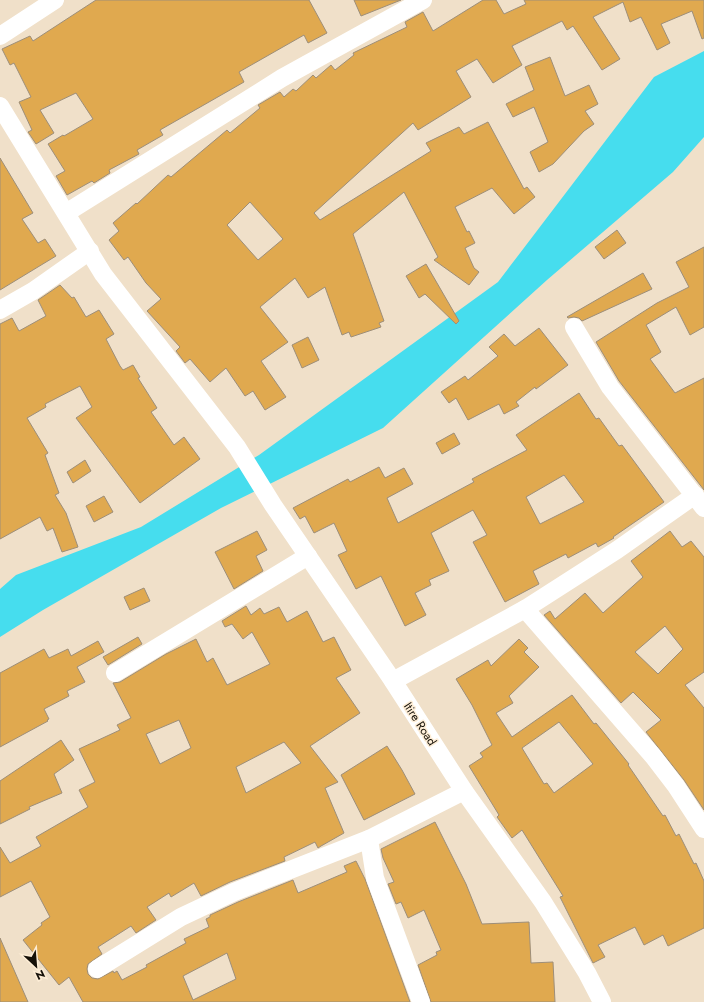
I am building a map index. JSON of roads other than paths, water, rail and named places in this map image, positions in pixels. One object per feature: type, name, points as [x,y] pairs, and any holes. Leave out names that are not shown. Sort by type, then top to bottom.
[{"type":"street","points":[[0,36],[55,0]]},
{"type":"street","points":[[66,213],[282,78],[422,0]]},
{"type":"street","name":"Itire Road","points":[[0,106],[103,274],[237,446],[273,505],[393,681],[464,791],[543,902],[587,973],[602,1002]]},
{"type":"street","points":[[0,310],[33,291],[90,251]]},
{"type":"street","points":[[393,681],[525,609],[617,550],[699,501],[610,387],[574,327]]},
{"type":"street","points":[[115,673],[308,556]]},
{"type":"street","points":[[525,609],[654,756],[704,829]]},
{"type":"street","points":[[97,969],[181,917],[234,892],[369,839],[464,791]]},
{"type":"street","points":[[369,839],[375,878],[421,1002]]},
{"type":"water","points":[[704,51],[704,137],[673,172],[547,280],[383,428],[221,508],[43,610],[0,637],[0,589],[16,575],[141,527],[259,455],[498,282],[654,77]]}]
